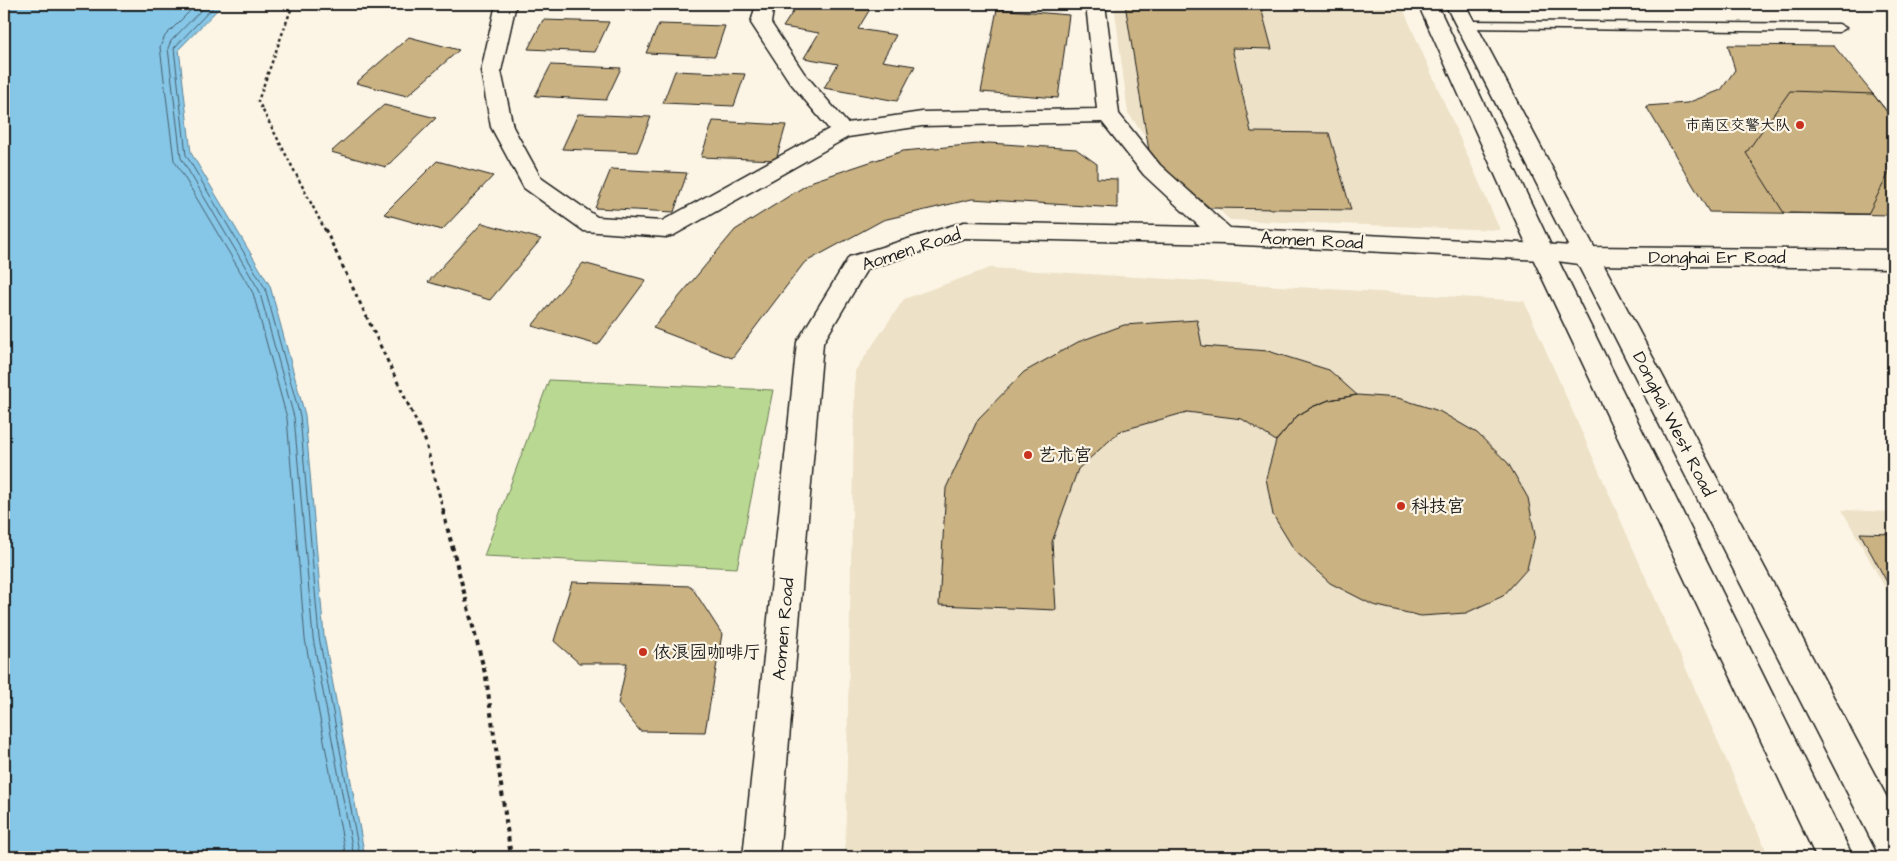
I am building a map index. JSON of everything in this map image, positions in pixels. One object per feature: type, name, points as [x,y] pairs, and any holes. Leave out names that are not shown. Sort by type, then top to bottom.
[{"type":"street","points":[[506,4],[491,70],[502,127],[532,183],[592,225],[666,229],[842,131],[922,119],[1108,115]]},
{"type":"street","points":[[765,4],[761,23],[796,77],[842,131]]},
{"type":"street","points":[[1096,4],[1108,115],[1152,170],[1224,236]]},
{"type":"street","points":[[1427,4],[1542,252],[1835,857]]},
{"type":"street","name":"Donghai West Road","points":[[1461,14],[1893,845]]},
{"type":"street","name":"Aomen Road","points":[[761,857],[810,342],[858,263],[964,230],[1224,236],[1542,252]]},
{"type":"street","name":"Donghai Er Road","points":[[1542,252],[1587,256],[1893,259]]},
{"type":"lane","points":[[1461,14],[1839,28]]},
{"type":"path","points":[[293,4],[258,101],[317,212],[425,440],[486,677],[511,857]]},
{"type":"shaded area","points":[[1114,4],[1401,4],[1500,230],[1230,220],[1161,157],[1128,113]]},
{"type":"shaded area","points":[[990,268],[1524,301],[1769,857],[845,857],[855,371],[904,299]]},
{"type":"shaded area","points":[[1842,510],[1893,512],[1893,602]]},
{"type":"green space","points":[[549,380],[773,390],[737,568],[484,556]]},
{"type":"water","points":[[4,4],[223,4],[179,49],[191,153],[270,286],[305,415],[324,636],[365,857],[4,857]]},
{"type":"building","points":[[798,4],[838,4],[870,9],[858,29],[896,35],[882,61],[915,66],[897,101],[824,88],[838,64],[804,58],[819,33],[783,27]]},
{"type":"building","points":[[1125,4],[1260,4],[1272,49],[1232,48],[1251,132],[1329,133],[1351,210],[1210,208],[1150,157]]},
{"type":"building","points":[[1698,4],[1800,4],[1803,7],[1701,6]]},
{"type":"building","points":[[997,9],[1069,15],[1058,98],[981,92]]},
{"type":"building","points":[[543,20],[609,22],[595,52],[528,49]]},
{"type":"building","points":[[659,24],[725,26],[715,56],[646,53]]},
{"type":"building","points":[[409,37],[459,50],[407,96],[356,83]]},
{"type":"building","points":[[1728,45],[1834,46],[1893,119],[1893,215],[1709,212],[1646,106],[1687,103],[1721,90],[1735,70]]},
{"type":"building","points":[[551,65],[621,68],[606,100],[535,96]]},
{"type":"building","points":[[675,71],[745,74],[734,106],[663,103]]},
{"type":"building","points":[[1790,91],[1873,94],[1893,119],[1893,165],[1868,214],[1784,213],[1746,153]]},
{"type":"building","points":[[384,105],[436,118],[386,167],[331,152]]},
{"type":"building","points":[[578,114],[651,117],[637,152],[562,149]]},
{"type":"building","points":[[713,121],[786,125],[776,160],[701,157]]},
{"type":"building","points":[[989,143],[1076,149],[1097,164],[1097,178],[1117,179],[1117,208],[972,199],[883,220],[804,263],[732,358],[653,328],[735,230],[813,181],[903,151]]},
{"type":"building","points":[[437,161],[493,176],[442,230],[384,214]]},
{"type":"building","points":[[611,169],[687,173],[674,212],[595,208]]},
{"type":"building","points":[[482,223],[541,239],[490,300],[428,282]]},
{"type":"building","points":[[583,263],[646,280],[598,345],[532,326]]},
{"type":"building","name":"艺术宫","points":[[1197,320],[1202,346],[1268,351],[1329,370],[1357,395],[1329,400],[1312,407],[1297,416],[1276,441],[1242,419],[1187,412],[1120,431],[1078,469],[1052,542],[1056,610],[939,605],[946,488],[978,419],[1024,372],[1078,342],[1124,325]]},
{"type":"building","name":"科技宫","points":[[1357,395],[1398,398],[1439,411],[1477,433],[1508,463],[1528,498],[1535,535],[1527,569],[1503,596],[1466,613],[1421,616],[1373,605],[1330,583],[1295,551],[1273,515],[1266,478],[1276,441],[1297,416],[1312,407],[1329,400]]},
{"type":"building","points":[[1860,533],[1893,534],[1893,593]]},
{"type":"building","name":"依浪园咖啡厅","points":[[572,582],[691,586],[722,634],[705,732],[640,731],[618,704],[627,663],[579,663],[554,641]]},
{"type":"place","name":"市南区交警大队","points":[[1800,125]]},
{"type":"place","name":"艺术宫","points":[[1028,455]]},
{"type":"place","name":"科技宫","points":[[1401,506]]},
{"type":"place","name":"依浪园咖啡厅","points":[[643,652]]}]
